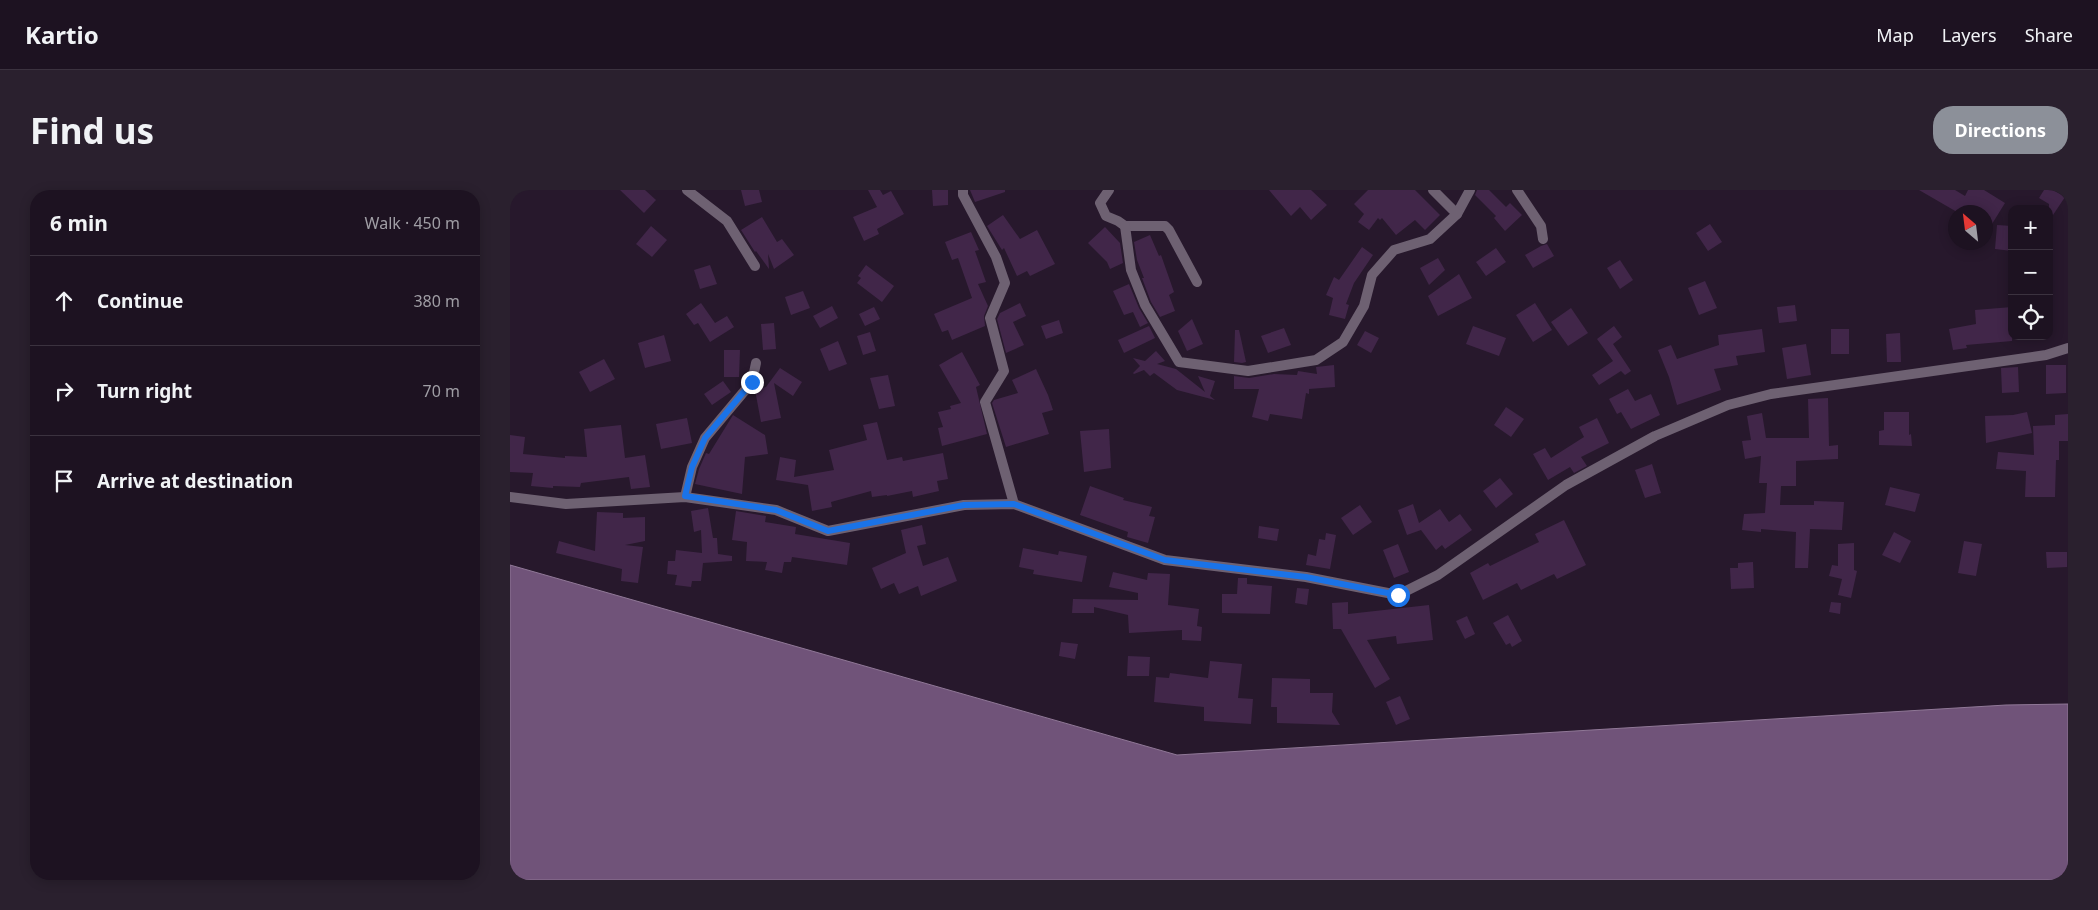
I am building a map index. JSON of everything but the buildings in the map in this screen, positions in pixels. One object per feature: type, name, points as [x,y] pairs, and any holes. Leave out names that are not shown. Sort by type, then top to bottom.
[{"type":"street","points":[[687,190],[727,221],[756,266]]},
{"type":"street","points":[[963,190],[963,195],[996,258],[1005,283],[990,318],[1004,371],[985,402],[1014,504]]},
{"type":"street","points":[[1109,190],[1100,203],[1106,216],[1125,226],[1164,226],[1169,230],[1198,282]]},
{"type":"street","points":[[1433,190],[1457,214]]},
{"type":"street","points":[[1125,226],[1131,270],[1145,305],[1179,362],[1248,370],[1316,360],[1343,342],[1364,306],[1372,275],[1394,250],[1430,239],[1457,214],[1470,190]]},
{"type":"street","points":[[1517,190],[1541,226],[1543,239]]},
{"type":"street","points":[[510,497],[566,504],[685,496],[776,510],[828,531],[964,505],[1014,504],[1165,560],[1306,577],[1398,595],[1438,575],[1566,485],[1655,436],[1728,406],[1771,394],[2046,354],[2068,348]]},
{"type":"street","points":[[685,496],[692,467],[705,438],[752,382],[756,364]]},
{"type":"shaded area","points":[[510,565],[1177,755],[2006,705],[2068,704],[2068,880],[510,880]]},
{"type":"route","points":[[752,382],[705,438],[692,467],[685,496],[776,510],[828,531],[964,505],[1014,504],[1165,560],[1306,577],[1398,595]]}]
